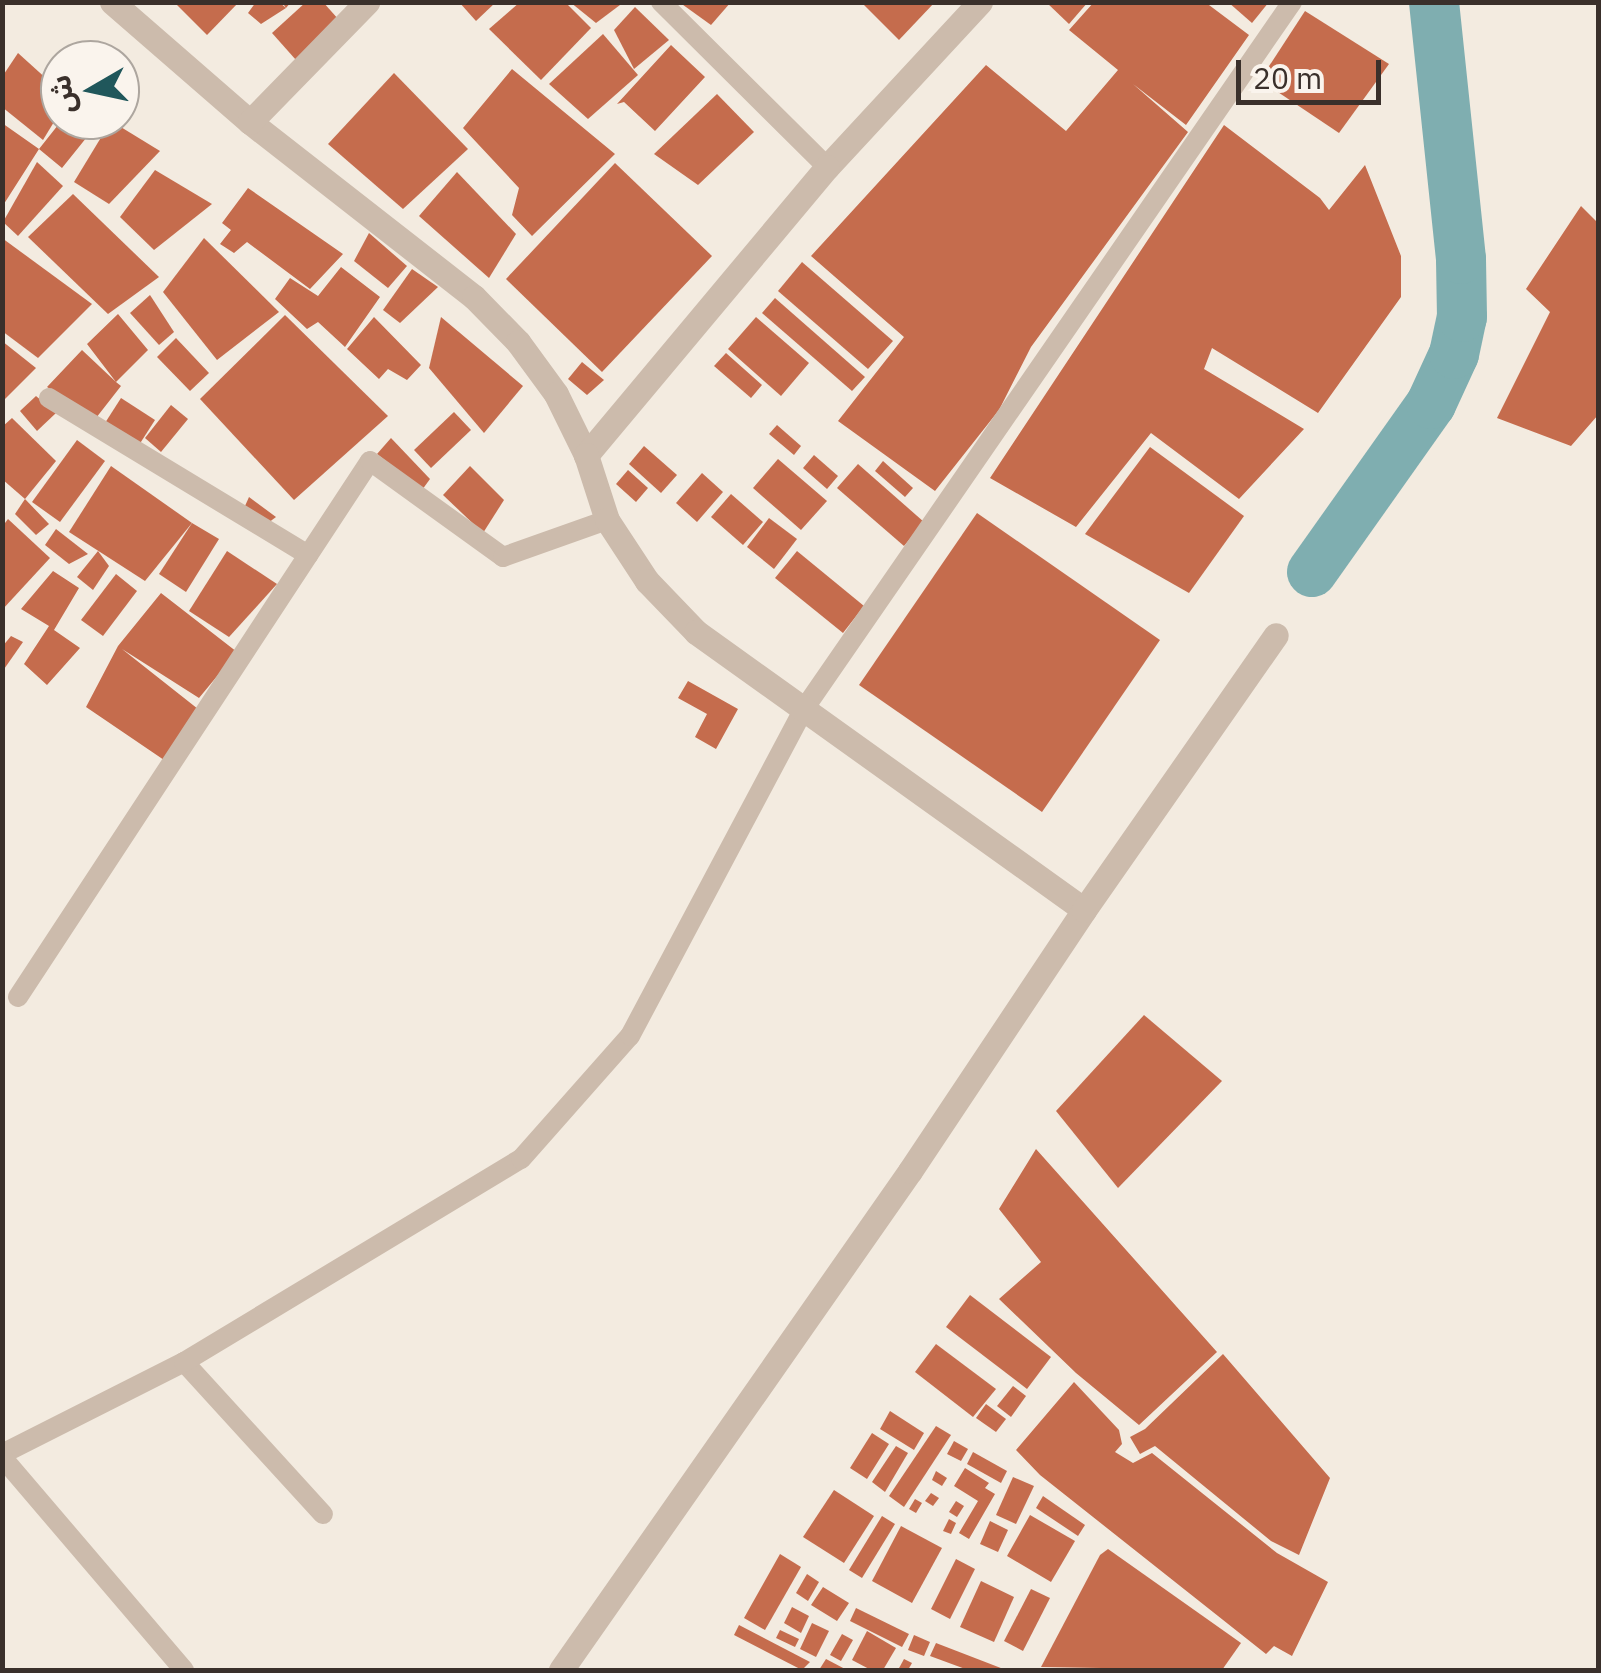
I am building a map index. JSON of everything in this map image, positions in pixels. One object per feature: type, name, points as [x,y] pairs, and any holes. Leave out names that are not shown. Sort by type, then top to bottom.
[{"type":"street","points":[[112,2],[250,122],[474,297],[518,342],[556,394],[586,455],[607,520],[647,581],[696,632],[1084,910]]},
{"type":"street","points":[[250,122],[367,2]]},
{"type":"street","points":[[586,455],[827,167],[980,2]]},
{"type":"street","points":[[560,1670],[910,1172],[1084,910],[1276,635]]},
{"type":"lane","points":[[661,2],[827,167]]},
{"type":"lane","points":[[184,1670],[2,1456],[184,1362],[522,1159],[630,1036],[804,710],[1292,2]]},
{"type":"lane","points":[[49,398],[308,555]]},
{"type":"lane","points":[[18,997],[370,461],[503,557],[607,520]]},
{"type":"lane","points":[[184,1362],[323,1514]]},
{"type":"building","points":[[174,2],[239,2],[207,35]]},
{"type":"building","points":[[256,2],[279,2],[286,8],[261,24],[248,13]]},
{"type":"building","points":[[306,2],[323,2],[339,20],[296,60],[272,33]]},
{"type":"building","points":[[459,2],[496,2],[476,21]]},
{"type":"building","points":[[520,2],[565,2],[591,28],[541,80],[489,29]]},
{"type":"building","points":[[570,2],[624,2],[596,23]]},
{"type":"building","points":[[679,2],[731,2],[711,25]]},
{"type":"building","points":[[861,2],[935,2],[899,40]]},
{"type":"building","points":[[1046,2],[1088,2],[1069,24]]},
{"type":"building","points":[[1094,2],[1205,2],[1249,35],[1186,125],[1133,84],[1188,132],[1031,347],[999,410],[935,491],[838,421],[904,337],[811,256],[986,65],[1066,131],[1118,70],[1069,30]]},
{"type":"building","points":[[1228,2],[1269,2],[1252,23]]},
{"type":"building","points":[[635,7],[669,40],[634,69],[614,30]]},
{"type":"building","points":[[1305,11],[1389,64],[1339,133],[1260,80]]},
{"type":"building","points":[[603,34],[638,75],[588,119],[549,84]]},
{"type":"building","points":[[671,45],[705,77],[655,131],[624,102],[617,104]]},
{"type":"building","points":[[18,53],[40,73],[40,138],[2,107],[2,77]]},
{"type":"building","points":[[512,69],[615,154],[532,236],[512,215],[519,188],[463,128]]},
{"type":"building","points":[[394,73],[468,149],[403,209],[328,144]]},
{"type":"building","points":[[717,94],[754,132],[698,185],[654,154]]},
{"type":"building","points":[[2,123],[39,149],[2,207]]},
{"type":"building","points":[[1224,125],[1320,198],[1329,210],[1365,165],[1401,256],[1401,297],[1318,413],[1212,348],[1204,369],[1304,429],[1239,499],[1151,433],[1076,527],[990,478]]},
{"type":"building","points":[[140,139],[160,151],[109,204],[74,182],[99,140]]},
{"type":"building","points":[[46,140],[85,140],[62,168],[39,149]]},
{"type":"building","points":[[37,162],[63,186],[18,236],[3,222]]},
{"type":"building","points":[[615,163],[712,256],[602,372],[506,279]]},
{"type":"building","points":[[155,170],[212,204],[154,250],[120,217]]},
{"type":"building","points":[[457,172],[516,234],[489,278],[419,216]]},
{"type":"building","points":[[248,188],[343,254],[310,289],[247,242],[234,253],[220,244],[231,230],[222,223]]},
{"type":"building","points":[[73,194],[159,277],[108,314],[28,237]]},
{"type":"building","points":[[1581,206],[1598,223],[1598,415],[1571,446],[1497,418],[1550,312],[1526,289]]},
{"type":"building","points":[[369,233],[407,266],[388,288],[354,261]]},
{"type":"building","points":[[2,238],[92,304],[38,358],[2,331]]},
{"type":"building","points":[[204,238],[279,312],[217,360],[163,292]]},
{"type":"building","points":[[802,262],[893,341],[868,369],[778,291]]},
{"type":"building","points":[[341,267],[380,297],[345,347],[318,322],[307,329],[275,299],[290,278],[318,296]]},
{"type":"building","points":[[412,269],[438,287],[400,323],[383,310]]},
{"type":"building","points":[[150,295],[174,332],[159,345],[130,313]]},
{"type":"building","points":[[775,298],[865,377],[852,391],[762,313]]},
{"type":"building","points":[[118,314],[148,350],[116,382],[87,344]]},
{"type":"building","points":[[285,315],[388,416],[294,500],[200,399]]},
{"type":"building","points":[[374,317],[421,365],[407,380],[388,369],[379,379],[347,349]]},
{"type":"building","points":[[441,317],[523,386],[484,433],[429,368]]},
{"type":"building","points":[[756,317],[809,363],[781,396],[728,349]]},
{"type":"building","points":[[176,338],[209,373],[190,391],[157,357]]},
{"type":"building","points":[[2,341],[36,368],[2,402]]},
{"type":"building","points":[[82,350],[121,386],[96,418],[47,387]]},
{"type":"building","points":[[726,353],[762,385],[751,398],[714,366]]},
{"type":"building","points":[[582,362],[604,380],[587,395],[568,379]]},
{"type":"building","points":[[36,396],[56,413],[37,431],[20,411]]},
{"type":"building","points":[[121,398],[155,420],[139,445],[105,423]]},
{"type":"building","points":[[171,405],[188,419],[161,452],[145,438]]},
{"type":"building","points":[[454,412],[471,430],[431,468],[414,450]]},
{"type":"building","points":[[12,418],[56,461],[25,499],[2,479],[2,427]]},
{"type":"building","points":[[777,425],[801,446],[794,455],[769,434]]},
{"type":"building","points":[[391,438],[430,479],[422,490],[377,454]]},
{"type":"building","points":[[77,440],[105,461],[60,522],[32,502]]},
{"type":"building","points":[[644,446],[677,475],[661,493],[629,464]]},
{"type":"building","points":[[1150,447],[1244,516],[1189,593],[1085,534]]},
{"type":"building","points":[[814,455],[838,476],[827,489],[803,468]]},
{"type":"building","points":[[778,459],[827,501],[801,530],[753,488]]},
{"type":"building","points":[[883,461],[913,488],[905,497],[875,471]]},
{"type":"building","points":[[858,464],[924,522],[904,546],[837,488]]},
{"type":"building","points":[[111,466],[192,523],[145,581],[69,532]]},
{"type":"building","points":[[470,466],[504,500],[483,533],[443,495]]},
{"type":"building","points":[[628,470],[648,488],[636,502],[616,484]]},
{"type":"building","points":[[702,473],[723,492],[697,522],[676,503]]},
{"type":"building","points":[[731,494],[763,522],[743,545],[711,517]]},
{"type":"building","points":[[249,497],[276,517],[268,523],[245,506]]},
{"type":"building","points":[[25,499],[49,524],[36,535],[15,514]]},
{"type":"building","points":[[977,513],[1160,640],[1042,812],[859,685]]},
{"type":"building","points":[[769,518],[797,539],[774,569],[747,547]]},
{"type":"building","points":[[8,519],[50,558],[2,610],[2,527]]},
{"type":"building","points":[[192,523],[219,539],[186,592],[159,574]]},
{"type":"building","points":[[56,529],[88,554],[69,564],[45,545]]},
{"type":"building","points":[[98,551],[109,566],[93,590],[77,577]]},
{"type":"building","points":[[227,551],[277,584],[229,637],[189,611]]},
{"type":"building","points":[[797,551],[864,606],[843,633],[775,578]]},
{"type":"building","points":[[53,571],[79,588],[54,630],[80,648],[47,685],[24,664],[49,626],[21,609]]},
{"type":"building","points":[[116,574],[137,591],[103,636],[81,620]]},
{"type":"building","points":[[161,593],[237,652],[199,698],[122,649],[198,709],[164,760],[86,707],[118,646]]},
{"type":"building","points":[[11,636],[23,642],[2,672],[2,647]]},
{"type":"building","points":[[688,681],[738,709],[716,749],[695,737],[707,714],[678,698]]},
{"type":"building","points":[[1144,1015],[1222,1081],[1118,1188],[1056,1111]]},
{"type":"building","points":[[1036,1149],[1217,1352],[1139,1425],[1076,1373],[999,1299],[1041,1262],[999,1209]]},
{"type":"building","points":[[970,1295],[1051,1357],[1027,1389],[946,1327]]},
{"type":"building","points":[[936,1344],[996,1389],[973,1417],[915,1372]]},
{"type":"building","points":[[1223,1354],[1330,1478],[1299,1555],[1271,1541],[1155,1446],[1140,1454],[1130,1437],[1145,1429]]},
{"type":"building","points":[[1074,1382],[1119,1430],[1122,1444],[1115,1452],[1133,1463],[1152,1453],[1277,1553],[1328,1582],[1292,1656],[1274,1646],[1266,1654],[1040,1475],[1016,1450]]},
{"type":"building","points":[[1013,1386],[1026,1396],[1011,1417],[997,1406]]},
{"type":"building","points":[[986,1404],[1006,1419],[996,1432],[976,1418]]},
{"type":"building","points":[[890,1411],[924,1433],[914,1450],[880,1429]]},
{"type":"building","points":[[936,1426],[951,1435],[904,1507],[889,1496]]},
{"type":"building","points":[[872,1433],[889,1444],[867,1479],[850,1468]]},
{"type":"building","points":[[954,1441],[968,1449],[961,1461],[947,1454]]},
{"type":"building","points":[[896,1446],[908,1453],[885,1492],[872,1482]]},
{"type":"building","points":[[973,1452],[1007,1471],[1001,1483],[967,1464]]},
{"type":"building","points":[[965,1468],[989,1483],[985,1488],[995,1494],[969,1539],[959,1533],[978,1501],[954,1486]]},
{"type":"building","points":[[936,1471],[947,1478],[942,1486],[932,1480]]},
{"type":"building","points":[[1013,1477],[1034,1486],[1016,1524],[996,1515]]},
{"type":"building","points":[[834,1490],[874,1516],[844,1563],[803,1537]]},
{"type":"building","points":[[931,1493],[939,1498],[933,1506],[925,1501]]},
{"type":"building","points":[[1043,1496],[1085,1525],[1078,1536],[1036,1508]]},
{"type":"building","points":[[915,1499],[922,1503],[916,1513],[909,1509]]},
{"type":"building","points":[[956,1501],[964,1506],[957,1517],[949,1512]]},
{"type":"building","points":[[1030,1515],[1075,1541],[1051,1582],[1007,1556]]},
{"type":"building","points":[[882,1516],[895,1524],[862,1578],[849,1570]]},
{"type":"building","points":[[949,1519],[956,1523],[951,1534],[943,1531]]},
{"type":"building","points":[[990,1521],[1008,1530],[998,1552],[980,1544]]},
{"type":"building","points":[[901,1526],[942,1548],[912,1603],[872,1581]]},
{"type":"building","points":[[1108,1549],[1241,1643],[1222,1670],[1041,1667],[1100,1555]]},
{"type":"building","points":[[780,1554],[801,1567],[765,1630],[744,1618]]},
{"type":"building","points":[[956,1559],[975,1569],[950,1619],[931,1609]]},
{"type":"building","points":[[807,1574],[819,1582],[808,1601],[796,1593]]},
{"type":"building","points":[[981,1581],[1014,1597],[994,1642],[960,1627]]},
{"type":"building","points":[[823,1587],[849,1603],[837,1621],[811,1605]]},
{"type":"building","points":[[1031,1589],[1050,1598],[1023,1651],[1004,1641]]},
{"type":"building","points":[[792,1607],[809,1616],[801,1633],[784,1623]]},
{"type":"building","points":[[856,1608],[909,1634],[902,1647],[850,1621]]},
{"type":"building","points":[[812,1623],[829,1631],[816,1657],[800,1649]]},
{"type":"building","points":[[739,1625],[810,1662],[802,1670],[734,1635]]},
{"type":"building","points":[[780,1630],[799,1639],[795,1647],[776,1638]]},
{"type":"building","points":[[867,1631],[896,1648],[883,1670],[871,1670],[852,1660]]},
{"type":"building","points":[[842,1634],[853,1640],[841,1661],[830,1655]]},
{"type":"building","points":[[914,1635],[930,1642],[924,1656],[908,1650]]},
{"type":"building","points":[[936,1643],[1006,1670],[968,1670],[930,1656]]},
{"type":"building","points":[[826,1659],[847,1670],[819,1670]]},
{"type":"building","points":[[904,1659],[912,1663],[908,1670],[898,1670]]},
{"type":"waterway","points":[[1312,572],[1431,404],[1454,354],[1462,317],[1461,259],[1434,2]]}]
